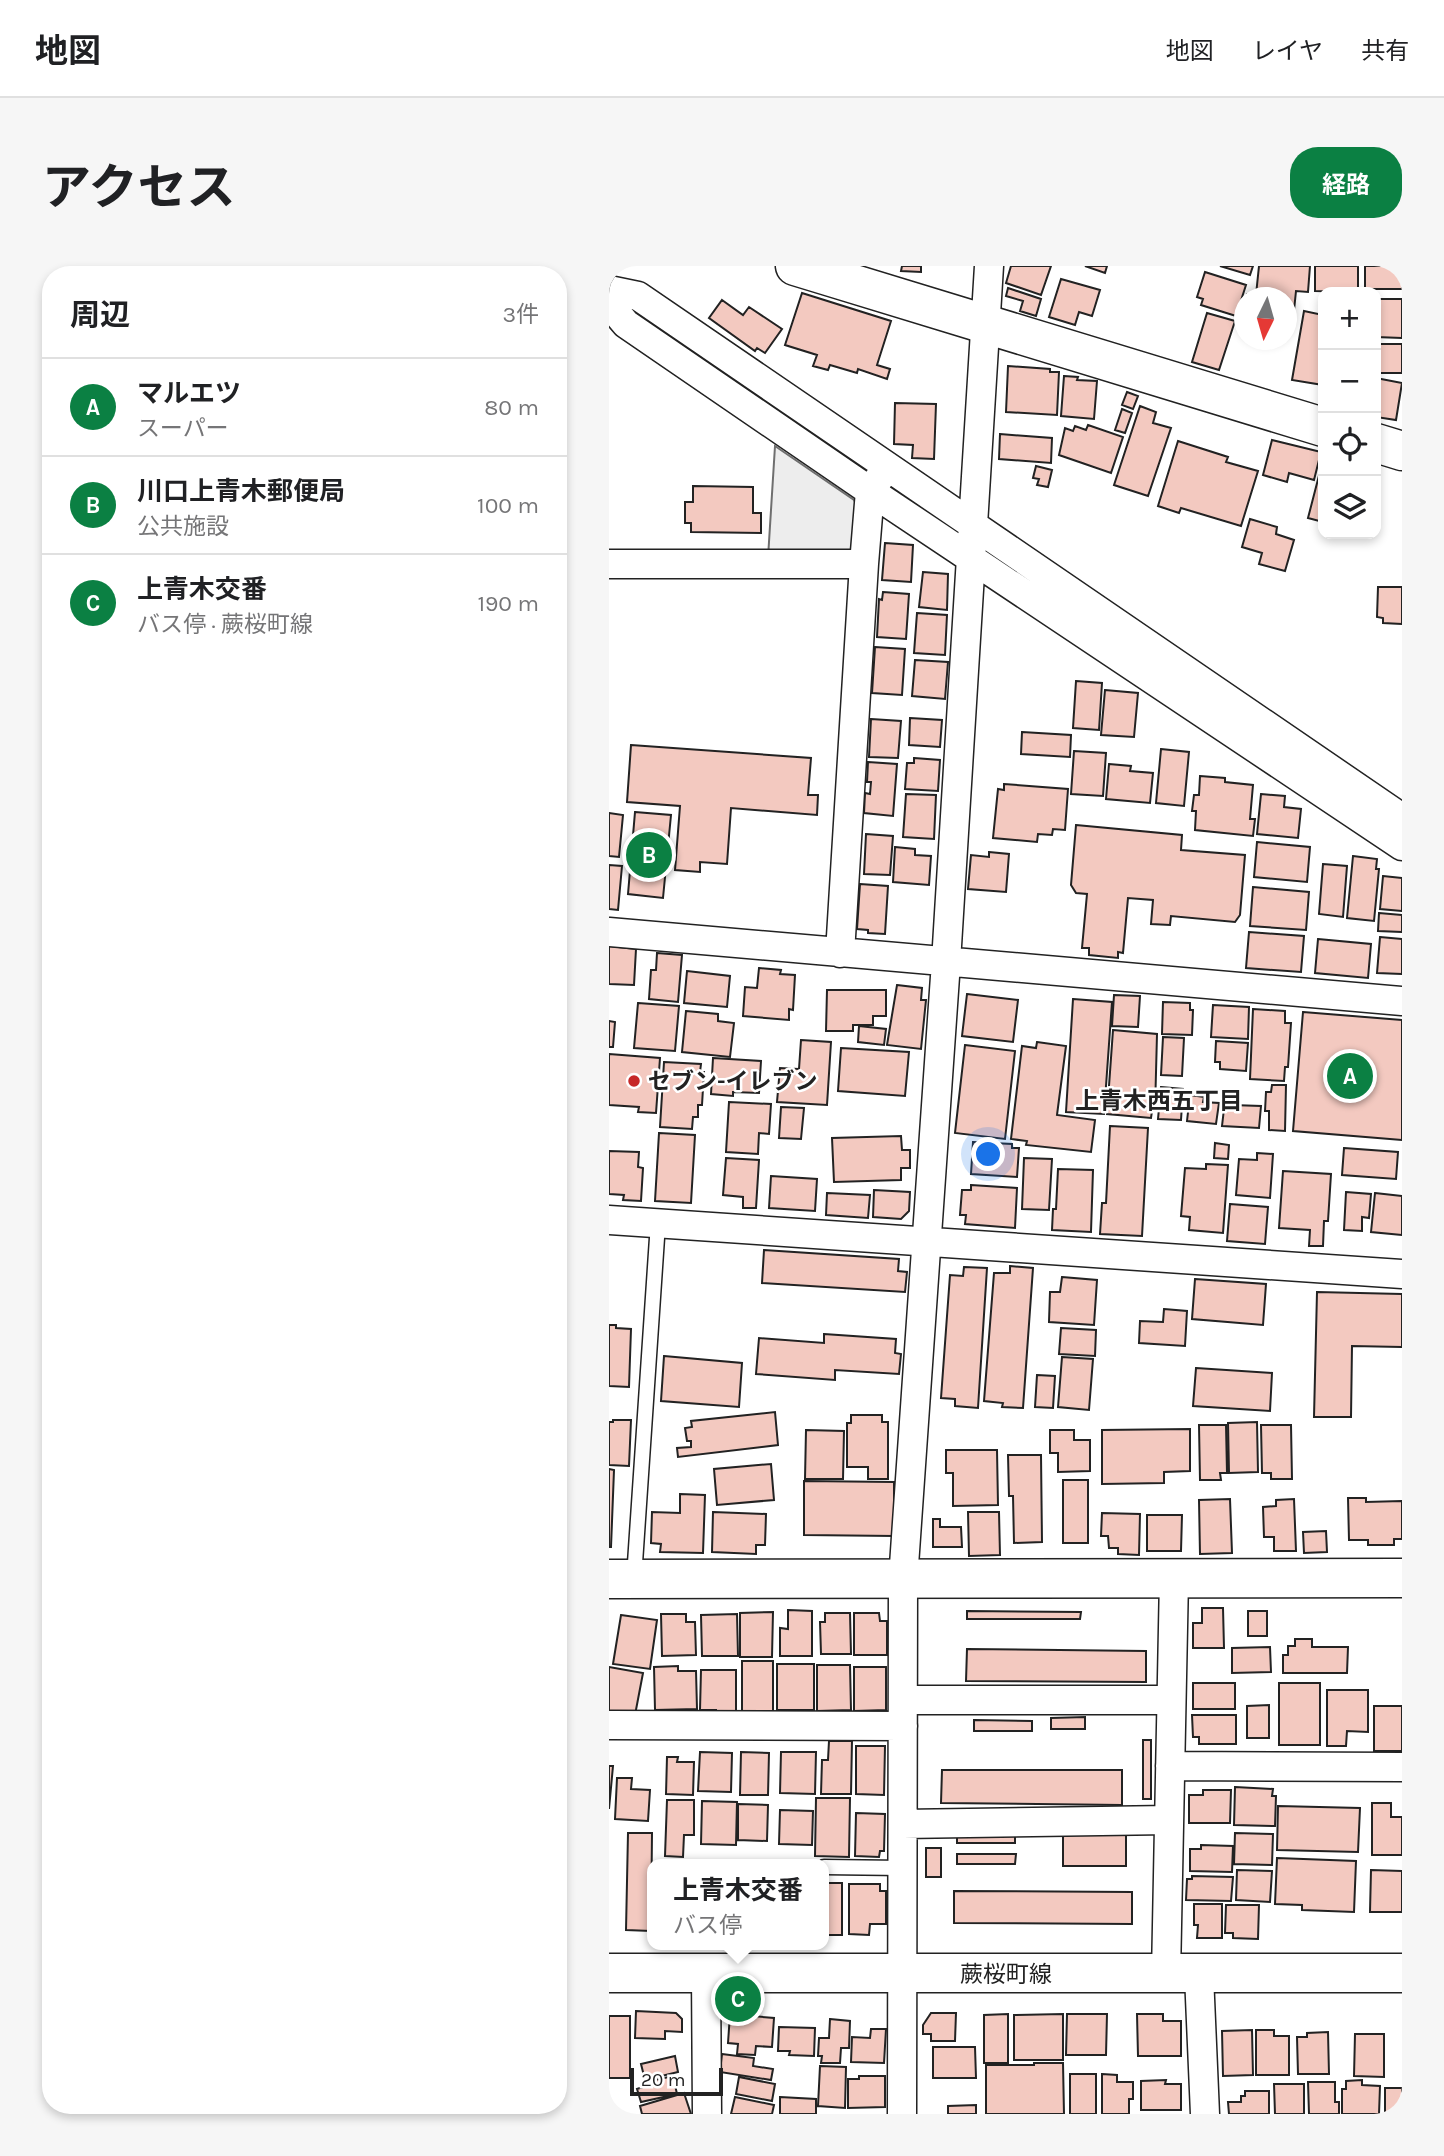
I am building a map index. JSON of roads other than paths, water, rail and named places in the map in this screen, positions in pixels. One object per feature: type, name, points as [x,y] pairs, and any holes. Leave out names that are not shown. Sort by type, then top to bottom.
[{"type":"street","points":[[795,266],[1318,425]]},
{"type":"street","points":[[902,2114],[903,1580],[946,962],[989,266]]},
{"type":"street","points":[[609,290],[638,296],[1402,818]]},
{"type":"street","points":[[609,304],[626,324],[870,491],[1402,846]]},
{"type":"street","points":[[1381,445],[1402,451]]},
{"type":"street","points":[[840,953],[870,491],[887,466]]},
{"type":"street","points":[[609,564],[864,564]]},
{"type":"street","points":[[609,932],[1402,1001]]},
{"type":"street","points":[[609,1220],[1402,1274]]},
{"type":"street","points":[[1174,1578],[1169,1820],[1182,1975],[1205,2114]]},
{"type":"street","points":[[622,1579],[1402,1578]]},
{"type":"street","points":[[609,1724],[1171,1700]]},
{"type":"street","points":[[1170,1766],[1402,1767]]},
{"type":"street","points":[[903,1824],[1169,1820]]},
{"type":"street","name":"蕨桜町線","points":[[609,1973],[1402,1973]]},
{"type":"street","points":[[706,1974],[707,2114]]},
{"type":"lane","points":[[622,1579],[658,1223]]},
{"type":"lane","points":[[829,1867],[903,1868]]},
{"type":"place","name":"川口上青木郵便局","points":[[649,855]]},
{"type":"place","name":"マルエツ","points":[[1350,1076]]},
{"type":"place","name":"セブン-イレブン","points":[[634,1081]]},
{"type":"place","name":"上青木交番","points":[[738,1999]]},
{"type":"district","name":"上青木西五丁目","points":[[1159,1101]]}]
